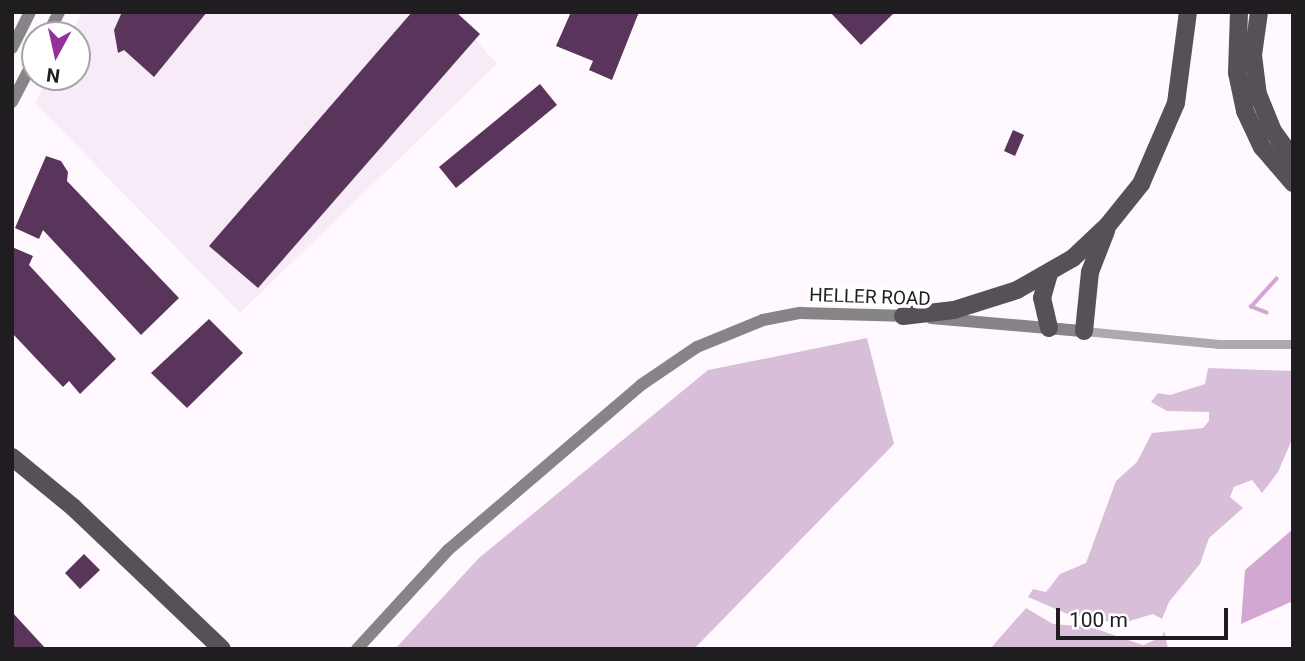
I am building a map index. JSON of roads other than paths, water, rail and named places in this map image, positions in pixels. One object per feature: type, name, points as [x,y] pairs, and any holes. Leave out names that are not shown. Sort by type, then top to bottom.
[{"type":"highway","points":[[902,316],[985,302],[1049,274],[1108,225],[1141,184],[1176,103],[1188,12]]},
{"type":"highway","points":[[1239,12],[1237,73],[1245,111],[1262,147],[1293,183]]},
{"type":"highway","points":[[1259,12],[1253,55],[1258,93],[1273,131],[1293,159]]},
{"type":"highway","points":[[1084,331],[1090,272],[1108,225]]},
{"type":"highway","points":[[1049,274],[1042,298],[1049,328]]},
{"type":"highway","points":[[12,457],[74,508],[222,649]]},
{"type":"street","points":[[12,48],[30,12]]},
{"type":"street","points":[[12,102],[21,85]]},
{"type":"street","name":"HELLER ROAD","points":[[357,649],[448,550],[666,366],[709,341],[763,320],[846,311],[1167,339],[1293,344]]},
{"type":"waterway","points":[[1267,313],[1251,307],[1276,279]]}]
